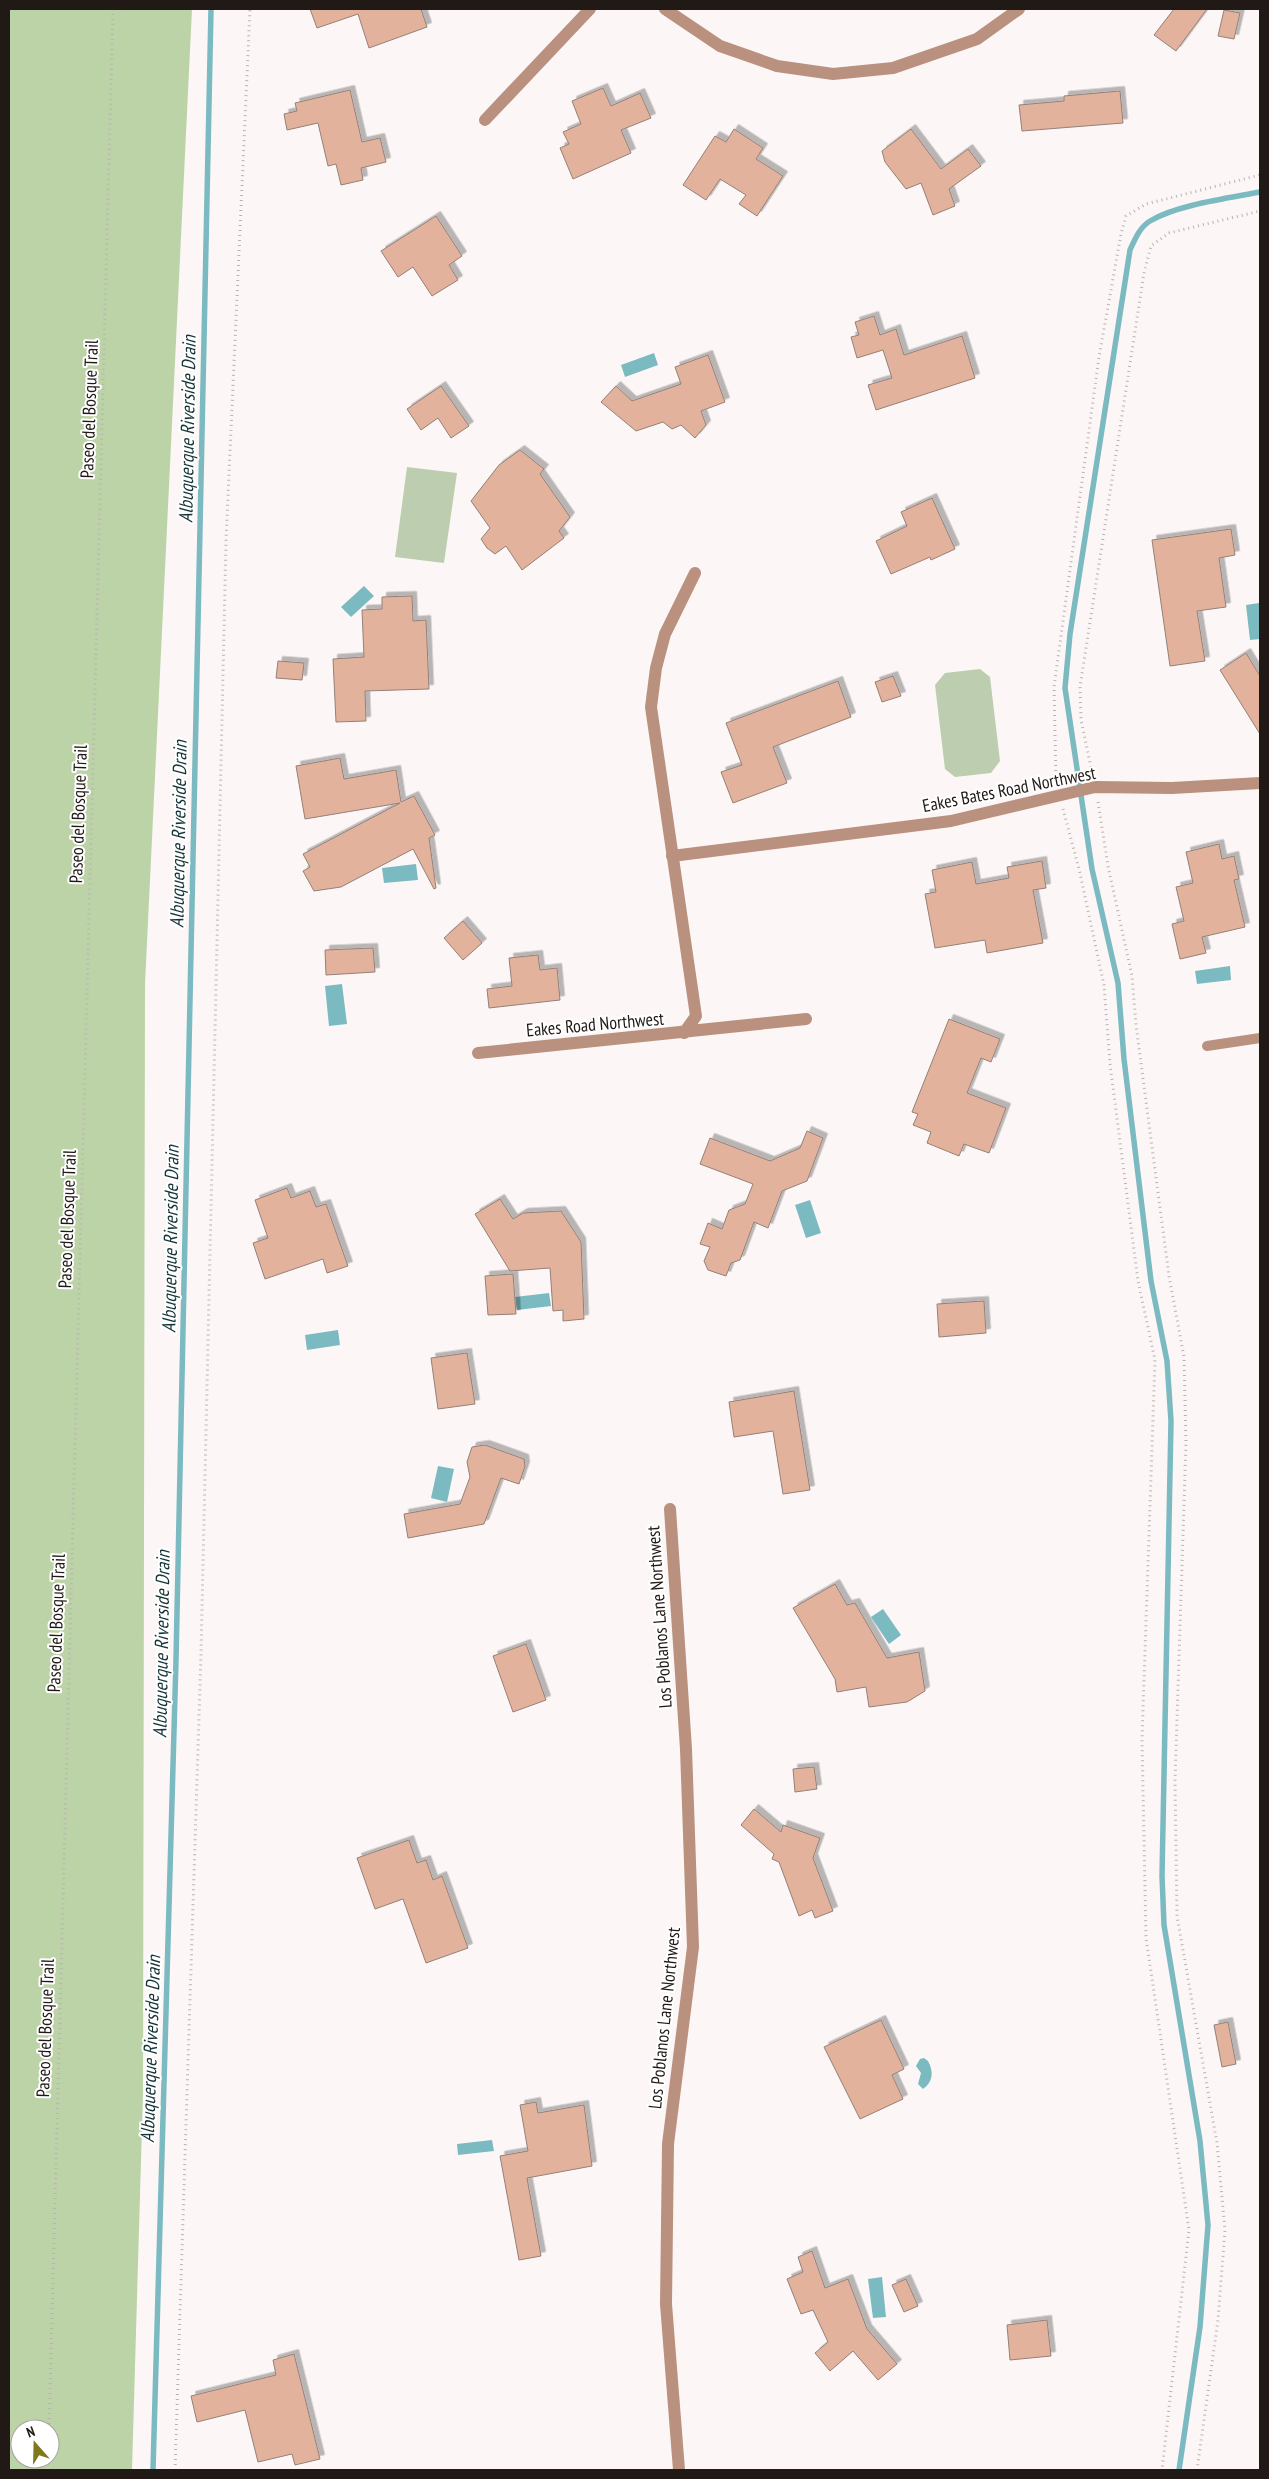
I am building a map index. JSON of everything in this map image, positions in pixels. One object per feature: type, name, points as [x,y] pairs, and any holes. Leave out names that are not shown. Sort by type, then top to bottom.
[{"type":"street","points":[[486,120],[590,9]]},
{"type":"street","points":[[665,9],[720,46],[777,66],[833,74],[893,68],[978,39],[1019,9]]},
{"type":"street","name":"Eakes Road Northwest","points":[[478,1053],[684,1033],[696,1016],[651,706],[656,668],[665,634],[695,573]]},
{"type":"street","name":"Eakes Bates Road Northwest","points":[[672,856],[951,821],[1058,794],[1095,787],[1172,788],[1260,783]]},
{"type":"street","points":[[684,1033],[806,1019]]},
{"type":"street","name":"Los Poblanos Lane Northwest","points":[[670,1509],[686,1749],[693,1947],[668,2144],[666,2304],[679,2470]]},
{"type":"lane","points":[[1207,1046],[1260,1038]]},
{"type":"path","name":"Paseo del Bosque Trail","points":[[49,2419],[113,9]]},
{"type":"path","points":[[175,2470],[201,1654],[226,541],[250,9]]},
{"type":"path","points":[[1162,2470],[1189,2230],[1146,1938],[1142,1740],[1155,1360],[1138,1281],[1110,1064],[1104,985],[1079,869],[1058,794],[1054,687],[1099,358],[1126,216],[1146,204],[1260,175]]},
{"type":"path","points":[[1198,2470],[1218,2320],[1225,2230],[1217,2143],[1177,1916],[1175,1781],[1186,1442],[1184,1357],[1169,1276],[1136,1025],[1132,976],[1108,866],[1095,787],[1081,720],[1080,687],[1144,273],[1150,246],[1169,233],[1260,211]]},
{"type":"green space","points":[[9,9],[192,9],[145,984],[143,2092],[132,2470],[9,2470]]},
{"type":"green space","points":[[407,467],[457,473],[444,563],[395,557]]},
{"type":"green space","points":[[980,669],[990,677],[1000,761],[991,773],[955,777],[945,769],[935,685],[945,673]]},
{"type":"water","points":[[654,353],[658,365],[625,377],[621,365]]},
{"type":"water","points":[[364,586],[374,596],[351,617],[341,607]]},
{"type":"water","points":[[1259,603],[1260,639],[1250,640],[1246,605]]},
{"type":"water","points":[[416,864],[418,880],[384,883],[382,868]]},
{"type":"water","points":[[1230,966],[1231,980],[1197,984],[1195,971]]},
{"type":"water","points":[[342,984],[347,1024],[329,1026],[325,986]]},
{"type":"water","points":[[810,1200],[821,1233],[806,1238],[795,1205]]},
{"type":"water","points":[[549,1293],[551,1306],[517,1310],[515,1297]]},
{"type":"water","points":[[338,1330],[340,1345],[307,1350],[305,1335]]},
{"type":"water","points":[[438,1466],[454,1469],[447,1502],[431,1498]]},
{"type":"water","points":[[883,1609],[901,1635],[889,1644],[871,1617]]},
{"type":"water","points":[[924,2058],[928,2061],[932,2076],[929,2083],[923,2089],[918,2084],[921,2073],[916,2066],[920,2059]]},
{"type":"water","points":[[492,2140],[494,2151],[458,2155],[457,2144]]},
{"type":"water","points":[[882,2277],[886,2317],[873,2318],[868,2279]]},
{"type":"building","points":[[310,9],[421,9],[427,27],[369,48],[358,14],[317,28]]},
{"type":"building","points":[[1174,9],[1207,9],[1176,51],[1154,35]]},
{"type":"building","points":[[1224,10],[1240,13],[1234,39],[1218,36]]},
{"type":"building","points":[[603,88],[611,106],[640,93],[651,118],[621,130],[631,153],[573,179],[560,148],[569,144],[563,132],[581,124],[572,101]]},
{"type":"building","points":[[350,90],[362,142],[380,138],[386,162],[361,168],[363,180],[341,185],[336,164],[328,166],[318,123],[287,130],[284,114],[297,111],[295,103]]},
{"type":"building","points":[[1120,91],[1123,123],[1022,131],[1019,105],[1064,101],[1064,96]]},
{"type":"building","points":[[734,129],[763,148],[756,159],[783,176],[757,216],[739,204],[746,195],[720,179],[706,200],[683,185],[715,136],[726,142]]},
{"type":"building","points":[[911,129],[941,169],[968,149],[981,166],[949,189],[955,206],[933,215],[921,183],[906,189],[885,162],[882,151]]},
{"type":"building","points":[[436,216],[462,256],[449,265],[458,280],[432,296],[413,267],[398,277],[381,251]]},
{"type":"building","points":[[874,316],[880,335],[896,329],[904,355],[962,336],[975,378],[876,410],[868,385],[892,378],[883,350],[857,358],[851,337],[859,335],[855,322]]},
{"type":"building","points":[[708,355],[725,402],[701,411],[706,425],[695,438],[681,425],[672,429],[663,422],[636,431],[601,402],[616,386],[632,401],[681,384],[675,367]]},
{"type":"building","points":[[441,386],[469,426],[451,438],[438,418],[421,430],[407,409]]},
{"type":"building","points":[[520,450],[544,469],[540,474],[570,517],[559,531],[564,538],[522,570],[506,546],[495,554],[487,548],[481,539],[490,528],[471,501],[499,465]]},
{"type":"building","points":[[932,498],[955,549],[931,560],[930,557],[891,574],[876,541],[907,526],[901,512]]},
{"type":"building","points":[[1231,529],[1235,555],[1219,558],[1226,607],[1197,611],[1205,661],[1170,666],[1152,540]]},
{"type":"building","points":[[412,596],[413,621],[426,620],[429,689],[365,691],[366,721],[336,722],[333,659],[364,657],[362,610],[382,609],[382,597]]},
{"type":"building","points":[[1246,653],[1260,676],[1260,734],[1220,670]]},
{"type":"building","points":[[278,661],[304,663],[302,680],[276,678]]},
{"type":"building","points":[[893,676],[901,696],[882,702],[875,682]]},
{"type":"building","points":[[838,681],[851,717],[773,747],[787,783],[733,803],[721,772],[742,765],[726,723]]},
{"type":"building","points":[[340,758],[344,779],[396,770],[401,802],[414,796],[435,835],[429,838],[436,888],[434,889],[413,849],[341,887],[314,891],[303,871],[310,867],[303,854],[400,803],[305,819],[296,766]]},
{"type":"building","points":[[1219,844],[1222,859],[1234,856],[1239,879],[1234,880],[1245,927],[1202,937],[1206,953],[1180,959],[1172,924],[1184,921],[1176,887],[1193,883],[1186,852]]},
{"type":"building","points":[[1042,861],[1046,888],[1033,890],[1043,943],[987,953],[985,940],[935,948],[925,894],[936,892],[932,870],[972,862],[976,884],[1009,878],[1007,867]]},
{"type":"building","points":[[463,921],[482,943],[463,960],[444,938]]},
{"type":"building","points":[[373,948],[375,972],[326,975],[325,950]]},
{"type":"building","points":[[538,955],[540,970],[557,968],[560,1000],[489,1008],[487,989],[512,986],[509,958]]},
{"type":"building","points":[[949,1019],[1000,1039],[991,1062],[981,1058],[967,1093],[1006,1108],[989,1153],[964,1144],[959,1156],[927,1143],[931,1132],[913,1125],[918,1114],[912,1112]]},
{"type":"building","points":[[807,1131],[823,1138],[807,1181],[782,1191],[768,1228],[754,1222],[740,1260],[731,1263],[726,1276],[708,1270],[704,1261],[710,1247],[700,1244],[708,1223],[722,1229],[729,1210],[745,1204],[753,1184],[700,1164],[710,1138],[770,1161],[800,1148]]},
{"type":"building","points":[[287,1188],[291,1198],[310,1191],[316,1207],[326,1204],[348,1266],[327,1273],[323,1259],[265,1279],[253,1243],[268,1238],[255,1200]]},
{"type":"building","points":[[500,1199],[513,1219],[523,1213],[561,1211],[581,1242],[584,1319],[563,1321],[563,1310],[553,1311],[550,1268],[510,1271],[475,1214]]},
{"type":"building","points":[[513,1274],[516,1314],[488,1315],[485,1276]]},
{"type":"building","points":[[984,1301],[986,1333],[939,1337],[937,1304]]},
{"type":"building","points":[[467,1353],[475,1404],[438,1409],[431,1358]]},
{"type":"building","points":[[794,1391],[810,1490],[783,1494],[773,1431],[734,1437],[729,1402]]},
{"type":"building","points":[[485,1445],[524,1459],[525,1466],[519,1484],[501,1478],[484,1524],[408,1538],[404,1514],[460,1504],[470,1477],[467,1462],[472,1447]]},
{"type":"building","points":[[835,1584],[847,1605],[855,1603],[887,1658],[919,1652],[925,1691],[907,1702],[869,1707],[866,1687],[837,1692],[835,1679],[793,1608]]},
{"type":"building","points":[[526,1644],[546,1700],[513,1712],[493,1656]]},
{"type":"building","points":[[814,1767],[817,1789],[795,1792],[793,1769]]},
{"type":"building","points":[[754,1809],[781,1832],[783,1825],[820,1838],[813,1858],[833,1911],[815,1918],[812,1910],[799,1916],[779,1862],[772,1859],[774,1854],[741,1825]]},
{"type":"building","points":[[409,1840],[417,1863],[426,1860],[433,1880],[442,1876],[468,1948],[426,1963],[403,1899],[375,1909],[357,1858]]},
{"type":"building","points":[[881,2020],[904,2069],[892,2075],[903,2099],[860,2119],[824,2047]]},
{"type":"building","points":[[1228,2022],[1236,2064],[1222,2067],[1214,2025]]},
{"type":"building","points":[[536,2102],[538,2113],[584,2105],[592,2166],[527,2178],[541,2256],[519,2260],[500,2156],[528,2151],[520,2105]]},
{"type":"building","points":[[812,2251],[825,2288],[848,2279],[867,2329],[897,2364],[878,2380],[853,2351],[830,2371],[815,2353],[828,2342],[813,2310],[801,2314],[787,2279],[803,2272],[798,2257]]},
{"type":"building","points":[[906,2279],[918,2306],[904,2312],[892,2285]]},
{"type":"building","points":[[1047,2320],[1051,2356],[1010,2360],[1007,2325]]},
{"type":"building","points":[[294,2354],[320,2459],[295,2465],[292,2454],[258,2462],[245,2410],[197,2422],[191,2396],[276,2375],[273,2360]]},
{"type":"waterway","name":"Albuquerque Riverside Drain","points":[[153,2470],[176,1660],[211,9]]},
{"type":"waterway","points":[[1179,2470],[1200,2327],[1208,2225],[1200,2141],[1164,1925],[1162,1876],[1171,1421],[1167,1361],[1151,1281],[1124,1059],[1118,983],[1092,869],[1065,688],[1070,634],[1130,250],[1143,227],[1161,215],[1188,206],[1260,192]]}]
